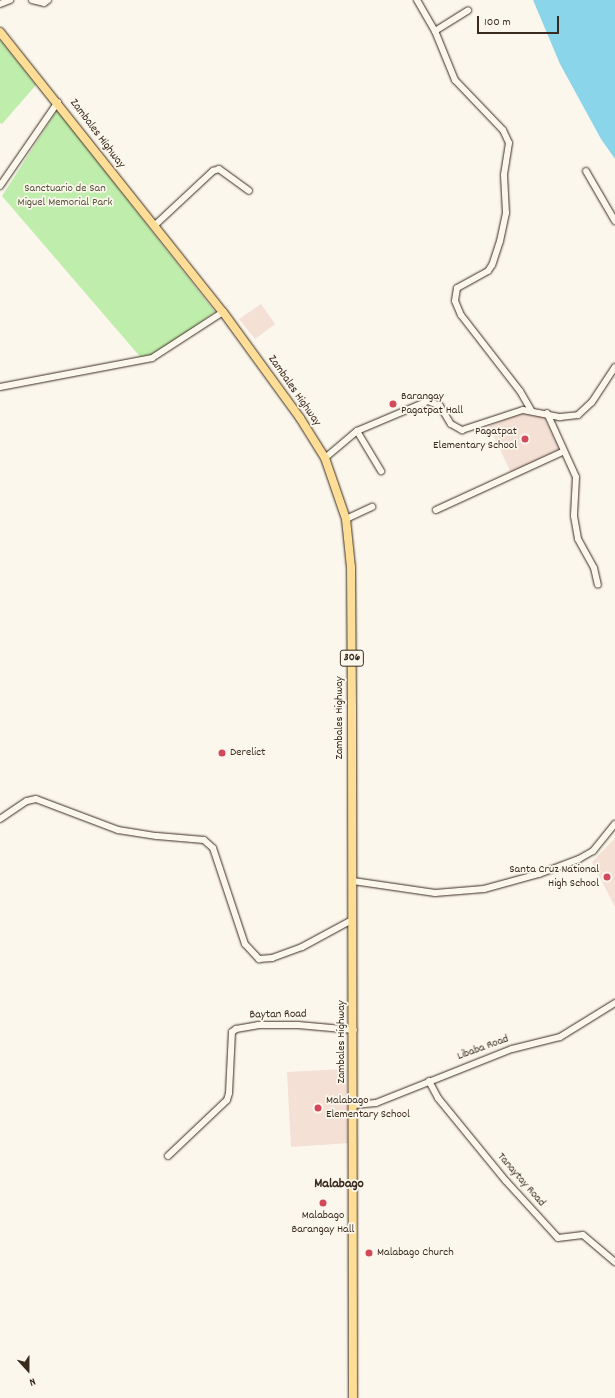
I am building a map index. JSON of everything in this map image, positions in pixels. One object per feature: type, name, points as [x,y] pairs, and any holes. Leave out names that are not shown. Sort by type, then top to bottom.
[{"type":"main road","name":"Zambales Highway","points":[[0,32],[58,102],[223,312],[300,418],[325,458],[346,519],[351,572],[352,920],[354,1030],[353,1398]]},
{"type":"street","points":[[0,4],[10,0]]},
{"type":"street","points":[[32,0],[44,3],[48,0]]},
{"type":"street","points":[[417,0],[435,31],[455,80],[503,130],[509,143],[504,175],[506,213],[500,241],[492,265],[488,271],[457,288],[455,301],[462,315],[520,391],[531,410]]},
{"type":"street","points":[[435,31],[468,10]]},
{"type":"street","points":[[0,186],[58,102]]},
{"type":"street","points":[[154,226],[213,171],[219,169],[248,191]]},
{"type":"street","points":[[586,171],[615,221]]},
{"type":"street","points":[[0,387],[124,365],[152,358],[223,312]]},
{"type":"street","points":[[325,458],[357,431],[428,401],[440,406],[451,424],[462,430],[531,410],[560,417],[578,415],[592,402],[615,367]]},
{"type":"street","points":[[547,413],[562,452],[576,477],[574,516],[578,539],[594,568],[598,585]]},
{"type":"street","points":[[357,431],[381,471]]},
{"type":"street","points":[[436,510],[562,452]]},
{"type":"street","points":[[346,519],[372,507]]},
{"type":"street","points":[[0,819],[26,801],[36,799],[118,830],[157,836],[204,840],[213,848],[245,944],[259,959],[272,958],[302,947],[352,920]]},
{"type":"street","points":[[353,881],[435,893],[484,889],[539,874],[579,859],[593,851],[615,824]]},
{"type":"street","name":"Libaba Road","points":[[354,1105],[376,1103],[515,1048],[560,1037],[615,1003]]},
{"type":"street","name":"Baytan Road","points":[[168,1156],[227,1100],[229,1093],[232,1032],[236,1029],[258,1025],[298,1025],[354,1030]]},
{"type":"street","name":"Tanaytay Road","points":[[429,1081],[438,1098],[506,1181],[558,1238],[583,1235],[615,1262]]},
{"type":"shaded area","points":[[261,304],[275,324],[255,339],[239,319]]},
{"type":"shaded area","name":"Pagatpat Elementary School","points":[[525,411],[544,417],[561,452],[512,475],[489,426]]},
{"type":"shaded area","name":"Santa Cruz National High School","points":[[615,838],[615,907],[592,862]]},
{"type":"shaded area","name":"Malabago Elementary School","points":[[346,1069],[349,1143],[291,1147],[287,1072]]},
{"type":"green space","points":[[0,40],[36,85],[2,124],[0,123]]},
{"type":"green space","name":"Sanctuario de San Miguel Memorial Park","points":[[57,110],[215,312],[155,355],[142,359],[2,196]]},
{"type":"water","points":[[533,0],[615,0],[615,159],[601,139],[560,64]]},
{"type":"place","name":"Barangay Pagatpat Hall","points":[[393,404]]},
{"type":"place","name":"Pagatpat Elementary School","points":[[525,439]]},
{"type":"place","name":"Derelict","points":[[222,753]]},
{"type":"place","name":"Santa Cruz National High School","points":[[607,877]]},
{"type":"place","name":"Malabago Elementary School","points":[[318,1108]]},
{"type":"place","name":"Malabago Barangay Hall","points":[[323,1203]]},
{"type":"place","name":"Malabago Church","points":[[369,1253]]},
{"type":"district","name":"Malabago","points":[[339,1184]]}]
